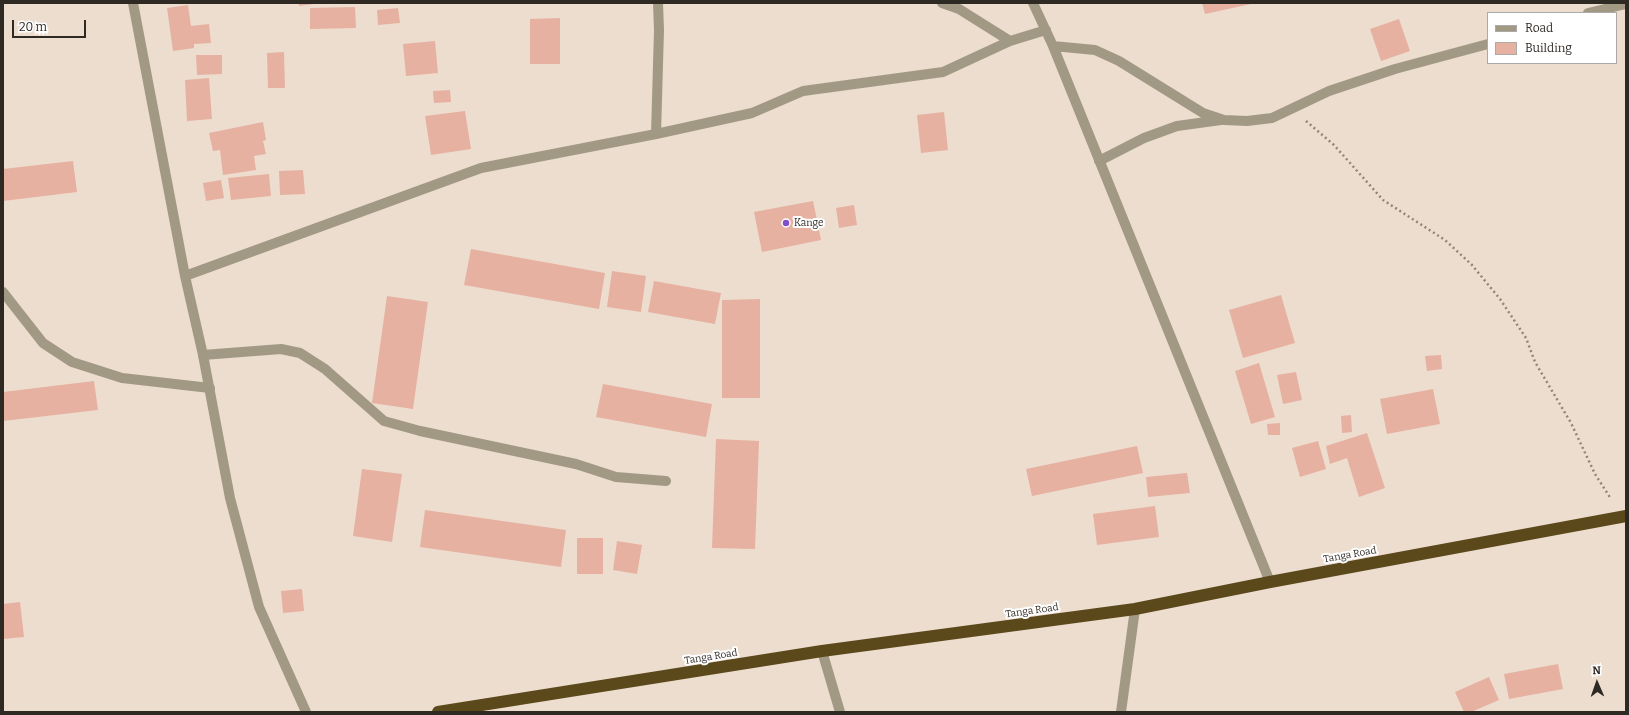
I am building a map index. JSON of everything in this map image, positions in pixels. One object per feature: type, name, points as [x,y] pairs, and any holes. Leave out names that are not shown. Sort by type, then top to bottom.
[{"type":"highway","name":"Tanga Road","points":[[438,712],[822,651],[1135,609],[1270,582],[1624,517]]},
{"type":"street","points":[[134,3],[185,276],[210,388],[230,498],[259,607],[306,712]]},
{"type":"street","points":[[656,134],[659,30],[658,3]]},
{"type":"street","points":[[942,3],[958,9],[1010,41]]},
{"type":"street","points":[[1032,3],[1053,46],[1270,582]]},
{"type":"street","points":[[1592,12],[1626,4]]},
{"type":"street","points":[[185,276],[481,168],[656,134],[752,113],[803,91],[943,72],[1010,41],[1046,30]]},
{"type":"street","points":[[1099,162],[1144,138],[1177,126],[1224,120],[1247,121],[1272,118],[1329,92],[1395,69],[1487,44]]},
{"type":"street","points":[[1053,46],[1095,50],[1119,61],[1172,95],[1204,113],[1224,120]]},
{"type":"street","points":[[3,292],[43,343],[72,362],[122,378],[210,388]]},
{"type":"street","points":[[203,355],[281,349],[300,353],[325,369],[384,421],[420,431],[576,464],[616,477],[666,481]]},
{"type":"street","points":[[1120,712],[1135,609]]},
{"type":"street","points":[[822,651],[840,712]]},
{"type":"path","points":[[1292,108],[1334,145],[1383,200],[1445,240],[1472,265],[1500,299],[1526,338],[1535,362],[1571,423],[1595,474],[1624,517]]},
{"type":"building","points":[[299,3],[314,3],[314,4],[299,6]]},
{"type":"building","points":[[1202,3],[1251,3],[1251,4],[1205,14]]},
{"type":"building","points":[[188,5],[191,26],[209,24],[211,43],[194,44],[194,48],[173,51],[167,8]]},
{"type":"building","points":[[355,7],[356,28],[310,29],[310,8]]},
{"type":"building","points":[[398,8],[400,23],[378,25],[377,10]]},
{"type":"building","points":[[560,18],[560,64],[530,64],[530,19]]},
{"type":"building","points":[[1399,19],[1410,51],[1381,61],[1370,29]]},
{"type":"building","points":[[435,41],[438,73],[406,76],[403,44]]},
{"type":"building","points":[[284,52],[285,88],[268,88],[267,53]]},
{"type":"building","points":[[196,55],[222,55],[222,74],[197,75]]},
{"type":"building","points":[[209,78],[212,119],[187,121],[185,80]]},
{"type":"building","points":[[450,90],[451,102],[434,103],[433,91]]},
{"type":"building","points":[[465,111],[471,149],[431,155],[425,116]]},
{"type":"building","points":[[944,112],[948,150],[921,153],[917,115]]},
{"type":"building","points":[[263,122],[266,140],[263,141],[266,154],[254,156],[256,170],[223,175],[220,150],[213,151],[209,133]]},
{"type":"building","points":[[73,161],[77,192],[3,201],[3,169]]},
{"type":"building","points":[[303,170],[305,194],[280,195],[279,171]]},
{"type":"building","points":[[269,174],[271,196],[231,200],[228,178]]},
{"type":"building","points":[[221,180],[224,198],[206,201],[203,183]]},
{"type":"building","points":[[813,201],[821,240],[762,252],[754,212]]},
{"type":"building","points":[[854,205],[857,225],[839,228],[836,208]]},
{"type":"building","points":[[471,249],[605,273],[599,309],[464,285]]},
{"type":"building","points":[[612,271],[646,276],[641,312],[607,307]]},
{"type":"building","points":[[654,281],[721,293],[715,324],[648,312]]},
{"type":"building","points":[[1281,295],[1295,343],[1243,358],[1229,310]]},
{"type":"building","points":[[387,296],[428,302],[413,409],[372,403]]},
{"type":"building","points":[[760,299],[760,398],[722,398],[722,300]]},
{"type":"building","points":[[1441,355],[1442,369],[1427,371],[1425,356]]},
{"type":"building","points":[[1259,363],[1275,417],[1251,424],[1235,371]]},
{"type":"building","points":[[1296,372],[1302,400],[1283,404],[1277,375]]},
{"type":"building","points":[[94,381],[98,410],[3,421],[3,392]]},
{"type":"building","points":[[603,384],[712,404],[706,437],[596,417]]},
{"type":"building","points":[[1433,389],[1440,424],[1387,434],[1380,399]]},
{"type":"building","points":[[1351,415],[1352,432],[1342,433],[1341,416]]},
{"type":"building","points":[[1280,423],[1280,435],[1268,435],[1267,424]]},
{"type":"building","points":[[1367,433],[1385,488],[1359,497],[1347,458],[1330,464],[1326,446]]},
{"type":"building","points":[[716,439],[759,441],[755,549],[712,548]]},
{"type":"building","points":[[1318,441],[1326,469],[1300,477],[1292,448]]},
{"type":"building","points":[[1137,446],[1143,473],[1032,496],[1026,469]]},
{"type":"building","points":[[362,469],[402,474],[392,542],[353,536]]},
{"type":"building","points":[[1187,473],[1190,493],[1148,497],[1146,477]]},
{"type":"building","points":[[1155,506],[1159,537],[1097,545],[1093,514]]},
{"type":"building","points":[[425,510],[566,530],[561,567],[420,547]]},
{"type":"building","points":[[577,538],[603,538],[603,574],[577,574]]},
{"type":"building","points":[[617,541],[642,545],[637,574],[613,570]]},
{"type":"building","points":[[302,589],[304,611],[283,613],[281,591]]},
{"type":"building","points":[[20,602],[24,637],[3,639],[3,604]]},
{"type":"building","points":[[1558,664],[1563,689],[1509,699],[1504,674]]},
{"type":"building","points":[[1489,677],[1499,700],[1471,712],[1464,712],[1455,692]]},
{"type":"place","name":"Kange","points":[[786,223]]}]
